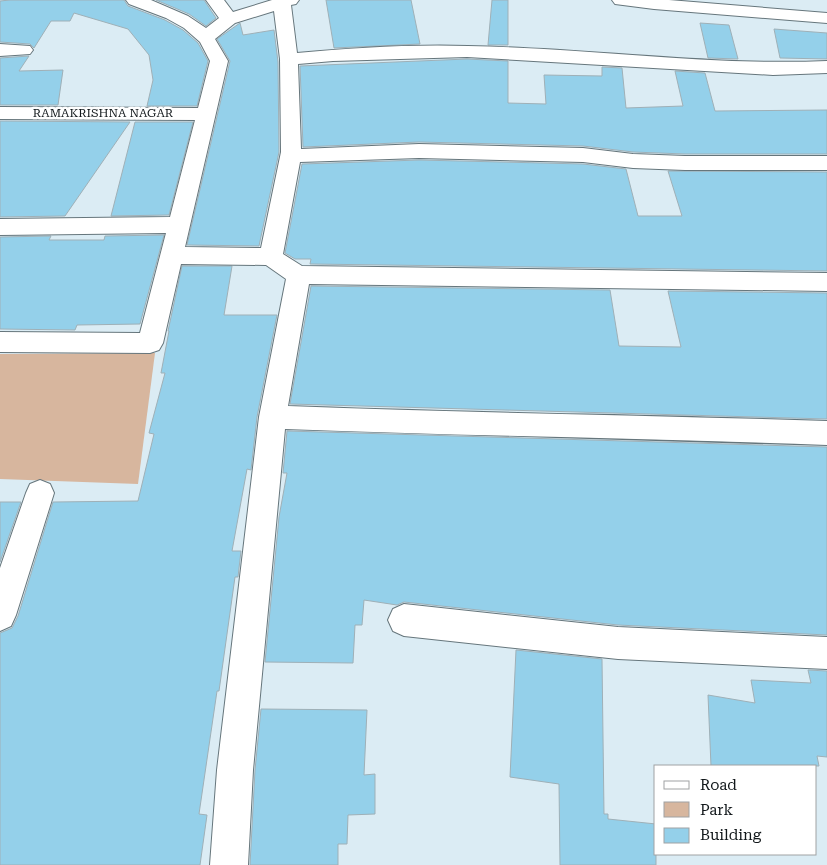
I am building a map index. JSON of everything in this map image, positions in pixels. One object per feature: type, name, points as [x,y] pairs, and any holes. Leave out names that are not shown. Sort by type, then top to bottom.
[{"type":"street","points":[[0,342],[150,343],[219,61],[205,38],[168,12],[135,0]]},
{"type":"street","points":[[215,0],[229,19]]},
{"type":"street","points":[[621,0],[827,18]]},
{"type":"street","points":[[205,38],[229,19],[286,2],[291,152],[271,257]]},
{"type":"street","points":[[0,50],[24,50]]},
{"type":"street","points":[[289,59],[333,55],[467,51],[773,69],[827,67]]},
{"type":"street","name":"RAMAKRISHNA NAGAR","points":[[0,113],[206,114]]},
{"type":"street","points":[[291,152],[296,155],[310,156],[419,151],[583,155],[633,162],[827,163]]},
{"type":"street","points":[[0,227],[180,225]]},
{"type":"street","points":[[172,254],[271,257],[287,270],[299,275],[827,282]]},
{"type":"street","points":[[228,865],[238,741],[273,417],[299,275]]},
{"type":"street","points":[[273,417],[448,424],[663,427],[827,433]]},
{"type":"street","points":[[0,615],[40,493]]},
{"type":"street","points":[[404,620],[618,642],[827,653]]},
{"type":"green space","points":[[155,353],[138,484],[0,479],[0,354]]},
{"type":"building","points":[[124,0],[128,6],[165,20],[183,30],[198,43],[208,61],[197,106],[147,106],[153,80],[149,55],[128,29],[74,13],[70,21],[51,21],[34,48],[30,44],[0,42],[0,1]]},
{"type":"building","points":[[156,0],[204,0],[216,18],[206,26],[189,14]]},
{"type":"building","points":[[326,0],[411,0],[420,44],[334,48]]},
{"type":"building","points":[[492,0],[508,0],[508,45],[488,45]]},
{"type":"building","points":[[240,23],[243,35],[274,30],[278,62],[279,152],[259,246],[187,245],[230,61],[217,39]]},
{"type":"building","points":[[700,23],[729,25],[738,59],[708,58]]},
{"type":"building","points":[[774,29],[827,33],[827,59],[780,58]]},
{"type":"building","points":[[29,56],[19,71],[63,70],[58,105],[0,105],[0,58]]},
{"type":"building","points":[[467,59],[508,61],[508,103],[546,104],[544,75],[602,76],[602,67],[622,68],[626,108],[683,106],[675,71],[705,73],[715,111],[827,110],[827,154],[685,154],[633,152],[583,146],[419,142],[303,147],[300,66]]},
{"type":"building","points":[[0,121],[130,122],[65,216],[0,217]]},
{"type":"building","points":[[135,122],[193,122],[169,215],[111,216]]},
{"type":"building","points":[[419,160],[583,164],[626,169],[638,216],[682,216],[668,171],[827,172],[827,271],[310,264],[311,259],[295,259],[285,253],[302,164]]},
{"type":"building","points":[[164,235],[140,324],[77,325],[75,330],[0,329],[0,237],[51,236],[49,240],[104,240],[105,236]]},
{"type":"building","points":[[182,266],[232,266],[224,315],[277,315],[257,417],[251,470],[247,469],[232,551],[241,551],[238,577],[235,577],[199,814],[207,815],[200,865],[0,865],[0,633],[12,628],[18,616],[53,502],[138,501],[154,434],[149,433],[165,373],[161,373]]},
{"type":"building","points":[[311,286],[610,290],[619,346],[681,347],[668,291],[827,293],[827,419],[290,404]]},
{"type":"building","points":[[287,431],[827,447],[827,635],[618,625],[404,602],[397,605],[364,600],[362,625],[355,625],[353,663],[265,662],[279,517],[287,473],[283,473]]},
{"type":"building","points":[[0,502],[21,502],[0,562]]},
{"type":"building","points":[[516,650],[602,659],[604,814],[608,814],[608,819],[654,824],[654,855],[656,855],[656,865],[560,865],[559,784],[510,777]]},
{"type":"building","points":[[808,670],[827,671],[827,757],[817,756],[819,766],[711,765],[708,695],[755,703],[751,680],[811,683]]},
{"type":"building","points":[[261,709],[367,710],[364,775],[375,774],[375,814],[348,815],[347,844],[338,844],[338,865],[250,865],[255,770]]}]
